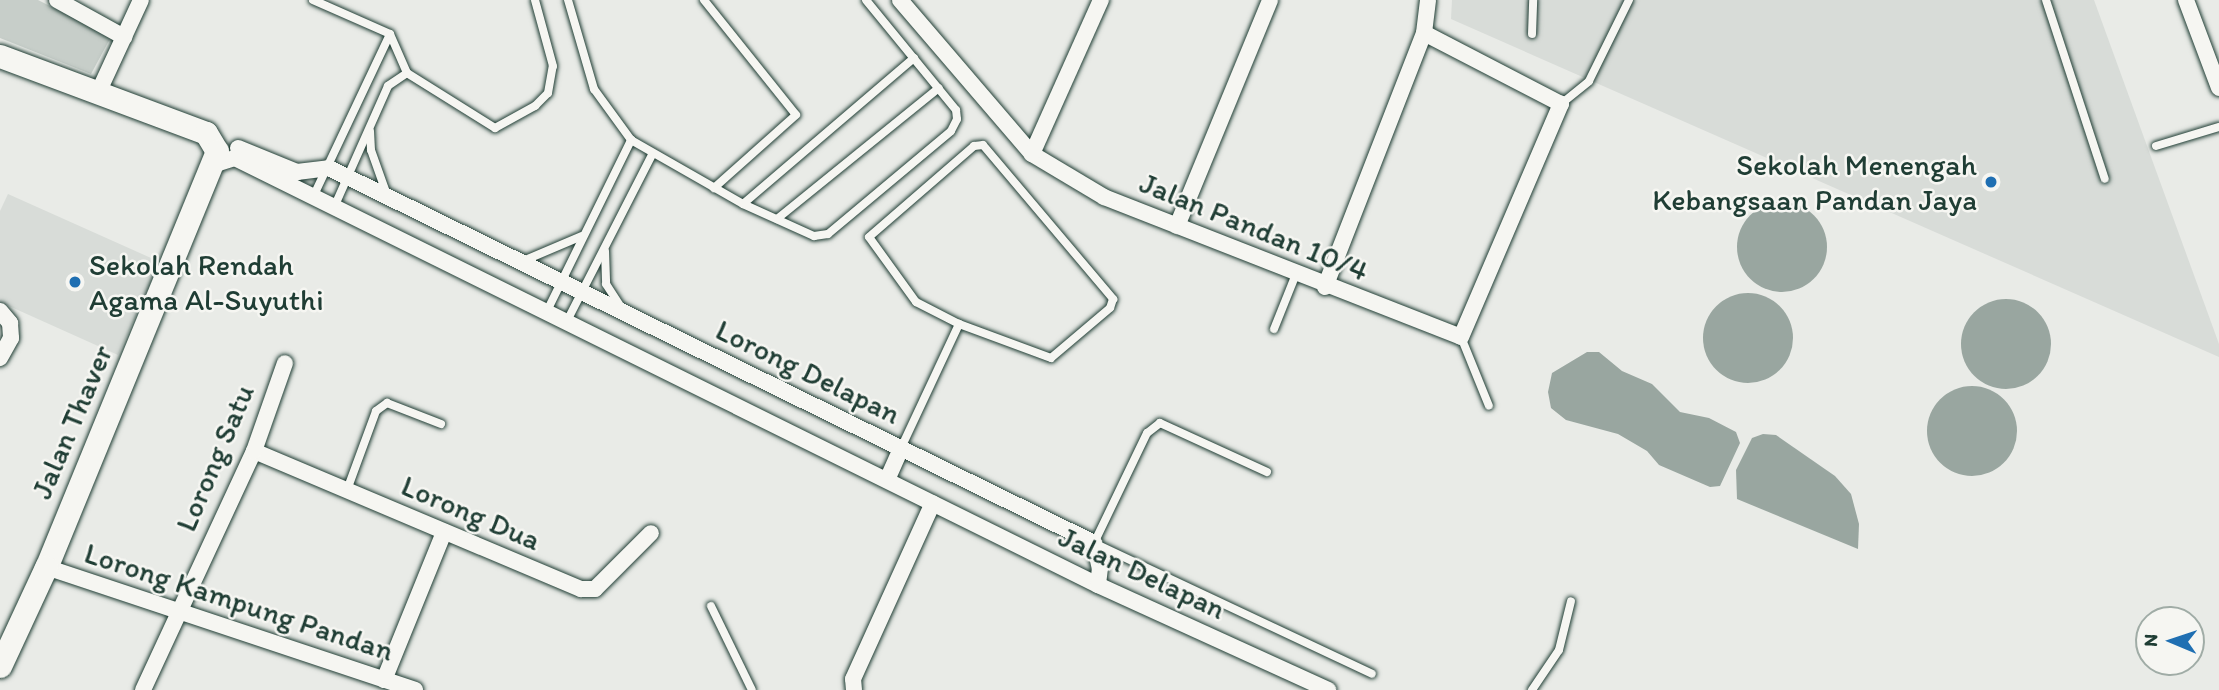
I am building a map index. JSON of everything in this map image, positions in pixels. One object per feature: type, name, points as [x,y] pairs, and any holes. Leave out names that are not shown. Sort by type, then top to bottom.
[{"type":"street","points":[[57,0],[124,37]]},
{"type":"street","points":[[98,93],[141,0]]},
{"type":"street","points":[[1032,154],[1101,0]]},
{"type":"street","points":[[1177,226],[1270,0]]},
{"type":"street","points":[[1325,287],[1424,33],[1428,0]]},
{"type":"street","points":[[2186,0],[2219,89]]},
{"type":"street","name":"Jalan Pandan 10/4","points":[[910,3],[1032,154],[1104,197],[1325,287],[1461,337]]},
{"type":"street","points":[[1424,33],[1561,104],[1461,337]]},
{"type":"street","points":[[0,56],[206,133],[215,158]]},
{"type":"street","name":"Lorong Delapan","points":[[215,158],[239,148],[308,174],[328,168],[1094,543]]},
{"type":"street","name":"Lorong Delapan","points":[[215,158],[235,158],[335,205],[933,503]]},
{"type":"street","name":"Jalan Thaver","points":[[0,666],[46,567],[215,158]]},
{"type":"street","points":[[0,311],[10,323],[11,338],[0,358]]},
{"type":"street","name":"Lorong Satu","points":[[143,690],[177,609],[254,451],[285,363]]},
{"type":"street","points":[[887,480],[901,449]]},
{"type":"street","name":"Lorong Dua","points":[[254,451],[588,590],[651,533]]},
{"type":"street","points":[[854,690],[853,679],[933,503]]},
{"type":"street","name":"Jalan Delapan","points":[[933,503],[1098,585],[1328,690]]},
{"type":"street","points":[[384,680],[444,532]]},
{"type":"street","points":[[1094,543],[1100,568],[1098,585]]},
{"type":"street","name":"Lorong Kampung Pandan","points":[[46,567],[415,690]]},
{"type":"lane","points":[[313,0],[390,34],[407,73],[495,128],[535,106],[548,93],[553,65],[534,0]]},
{"type":"lane","points":[[568,0],[594,89],[631,140],[652,155],[743,204],[814,236],[828,234],[951,131],[957,110],[866,0]]},
{"type":"lane","points":[[704,0],[796,115],[714,188]]},
{"type":"lane","points":[[1532,34],[1533,0]]},
{"type":"lane","points":[[1561,104],[1589,80],[1629,0]]},
{"type":"lane","points":[[2046,0],[2105,179]]},
{"type":"lane","points":[[314,195],[390,34]]},
{"type":"lane","points":[[743,204],[914,58]]},
{"type":"lane","points":[[335,205],[388,86],[407,73]]},
{"type":"lane","points":[[371,77],[388,86]]},
{"type":"lane","points":[[777,219],[939,88]]},
{"type":"lane","points":[[2156,146],[2219,127]]},
{"type":"lane","points":[[369,128],[371,150],[388,197]]},
{"type":"lane","points":[[547,310],[631,140]]},
{"type":"lane","points":[[983,145],[1111,294],[1113,304],[1048,359],[960,324],[909,295],[869,237],[974,146],[983,145]]},
{"type":"lane","points":[[567,321],[652,155]]},
{"type":"lane","points":[[521,262],[564,247],[584,235]]},
{"type":"lane","points":[[606,245],[606,284],[625,314]]},
{"type":"lane","points":[[1274,329],[1296,274]]},
{"type":"lane","points":[[901,449],[960,324]]},
{"type":"lane","points":[[1461,337],[1489,406]]},
{"type":"lane","points":[[346,491],[376,411],[387,403],[441,424]]},
{"type":"lane","points":[[1094,543],[1147,433],[1160,423],[1267,471]]},
{"type":"lane","name":"Lorong Delapan","points":[[1094,543],[1371,674]]},
{"type":"lane","points":[[1532,690],[1559,650],[1572,601]]},
{"type":"lane","points":[[711,606],[752,690]]},
{"type":"shaded area","points":[[0,0],[38,0],[111,37],[91,74],[0,38]]},
{"type":"shaded area","name":"Sekolah Menengah Kebangsaan Pandan Jaya","points":[[1452,0],[2094,0],[2219,344],[2219,357],[1451,19]]},
{"type":"shaded area","name":"Sekolah Rendah Agama Al-Suyuthi","points":[[8,194],[160,262],[118,355],[0,302],[0,211]]},
{"type":"shaded area","points":[[1782,202],[1799,206],[1814,215],[1823,230],[1827,247],[1823,264],[1814,279],[1799,288],[1782,292],[1765,288],[1750,279],[1741,264],[1737,247],[1741,230],[1750,215],[1765,206]]},
{"type":"shaded area","points":[[1748,293],[1765,297],[1780,306],[1789,321],[1793,338],[1789,355],[1780,370],[1765,379],[1748,383],[1731,379],[1716,370],[1707,355],[1703,338],[1707,321],[1716,306],[1731,297]]},
{"type":"shaded area","points":[[2006,299],[2023,303],[2038,312],[2047,327],[2051,344],[2047,361],[2038,376],[2023,385],[2006,389],[1989,385],[1974,376],[1965,361],[1961,344],[1965,327],[1974,312],[1989,303]]},
{"type":"shaded area","points":[[1587,352],[1599,352],[1622,371],[1652,384],[1680,412],[1709,418],[1736,432],[1740,443],[1720,486],[1710,487],[1659,465],[1647,451],[1618,434],[1566,420],[1551,408],[1548,392],[1552,373]]},
{"type":"shaded area","points":[[1972,386],[1989,390],[2004,399],[2013,414],[2017,431],[2013,448],[2004,463],[1989,472],[1972,476],[1955,472],[1940,463],[1931,448],[1927,431],[1931,414],[1940,399],[1955,390]]},
{"type":"shaded area","points":[[1763,434],[1776,435],[1835,476],[1851,494],[1859,524],[1858,549],[1737,499],[1736,470],[1752,438]]},
{"type":"place","name":"Sekolah Menengah Kebangsaan Pandan Jaya","points":[[1991,182]]},
{"type":"place","name":"Sekolah Rendah Agama Al-Suyuthi","points":[[75,282]]}]
